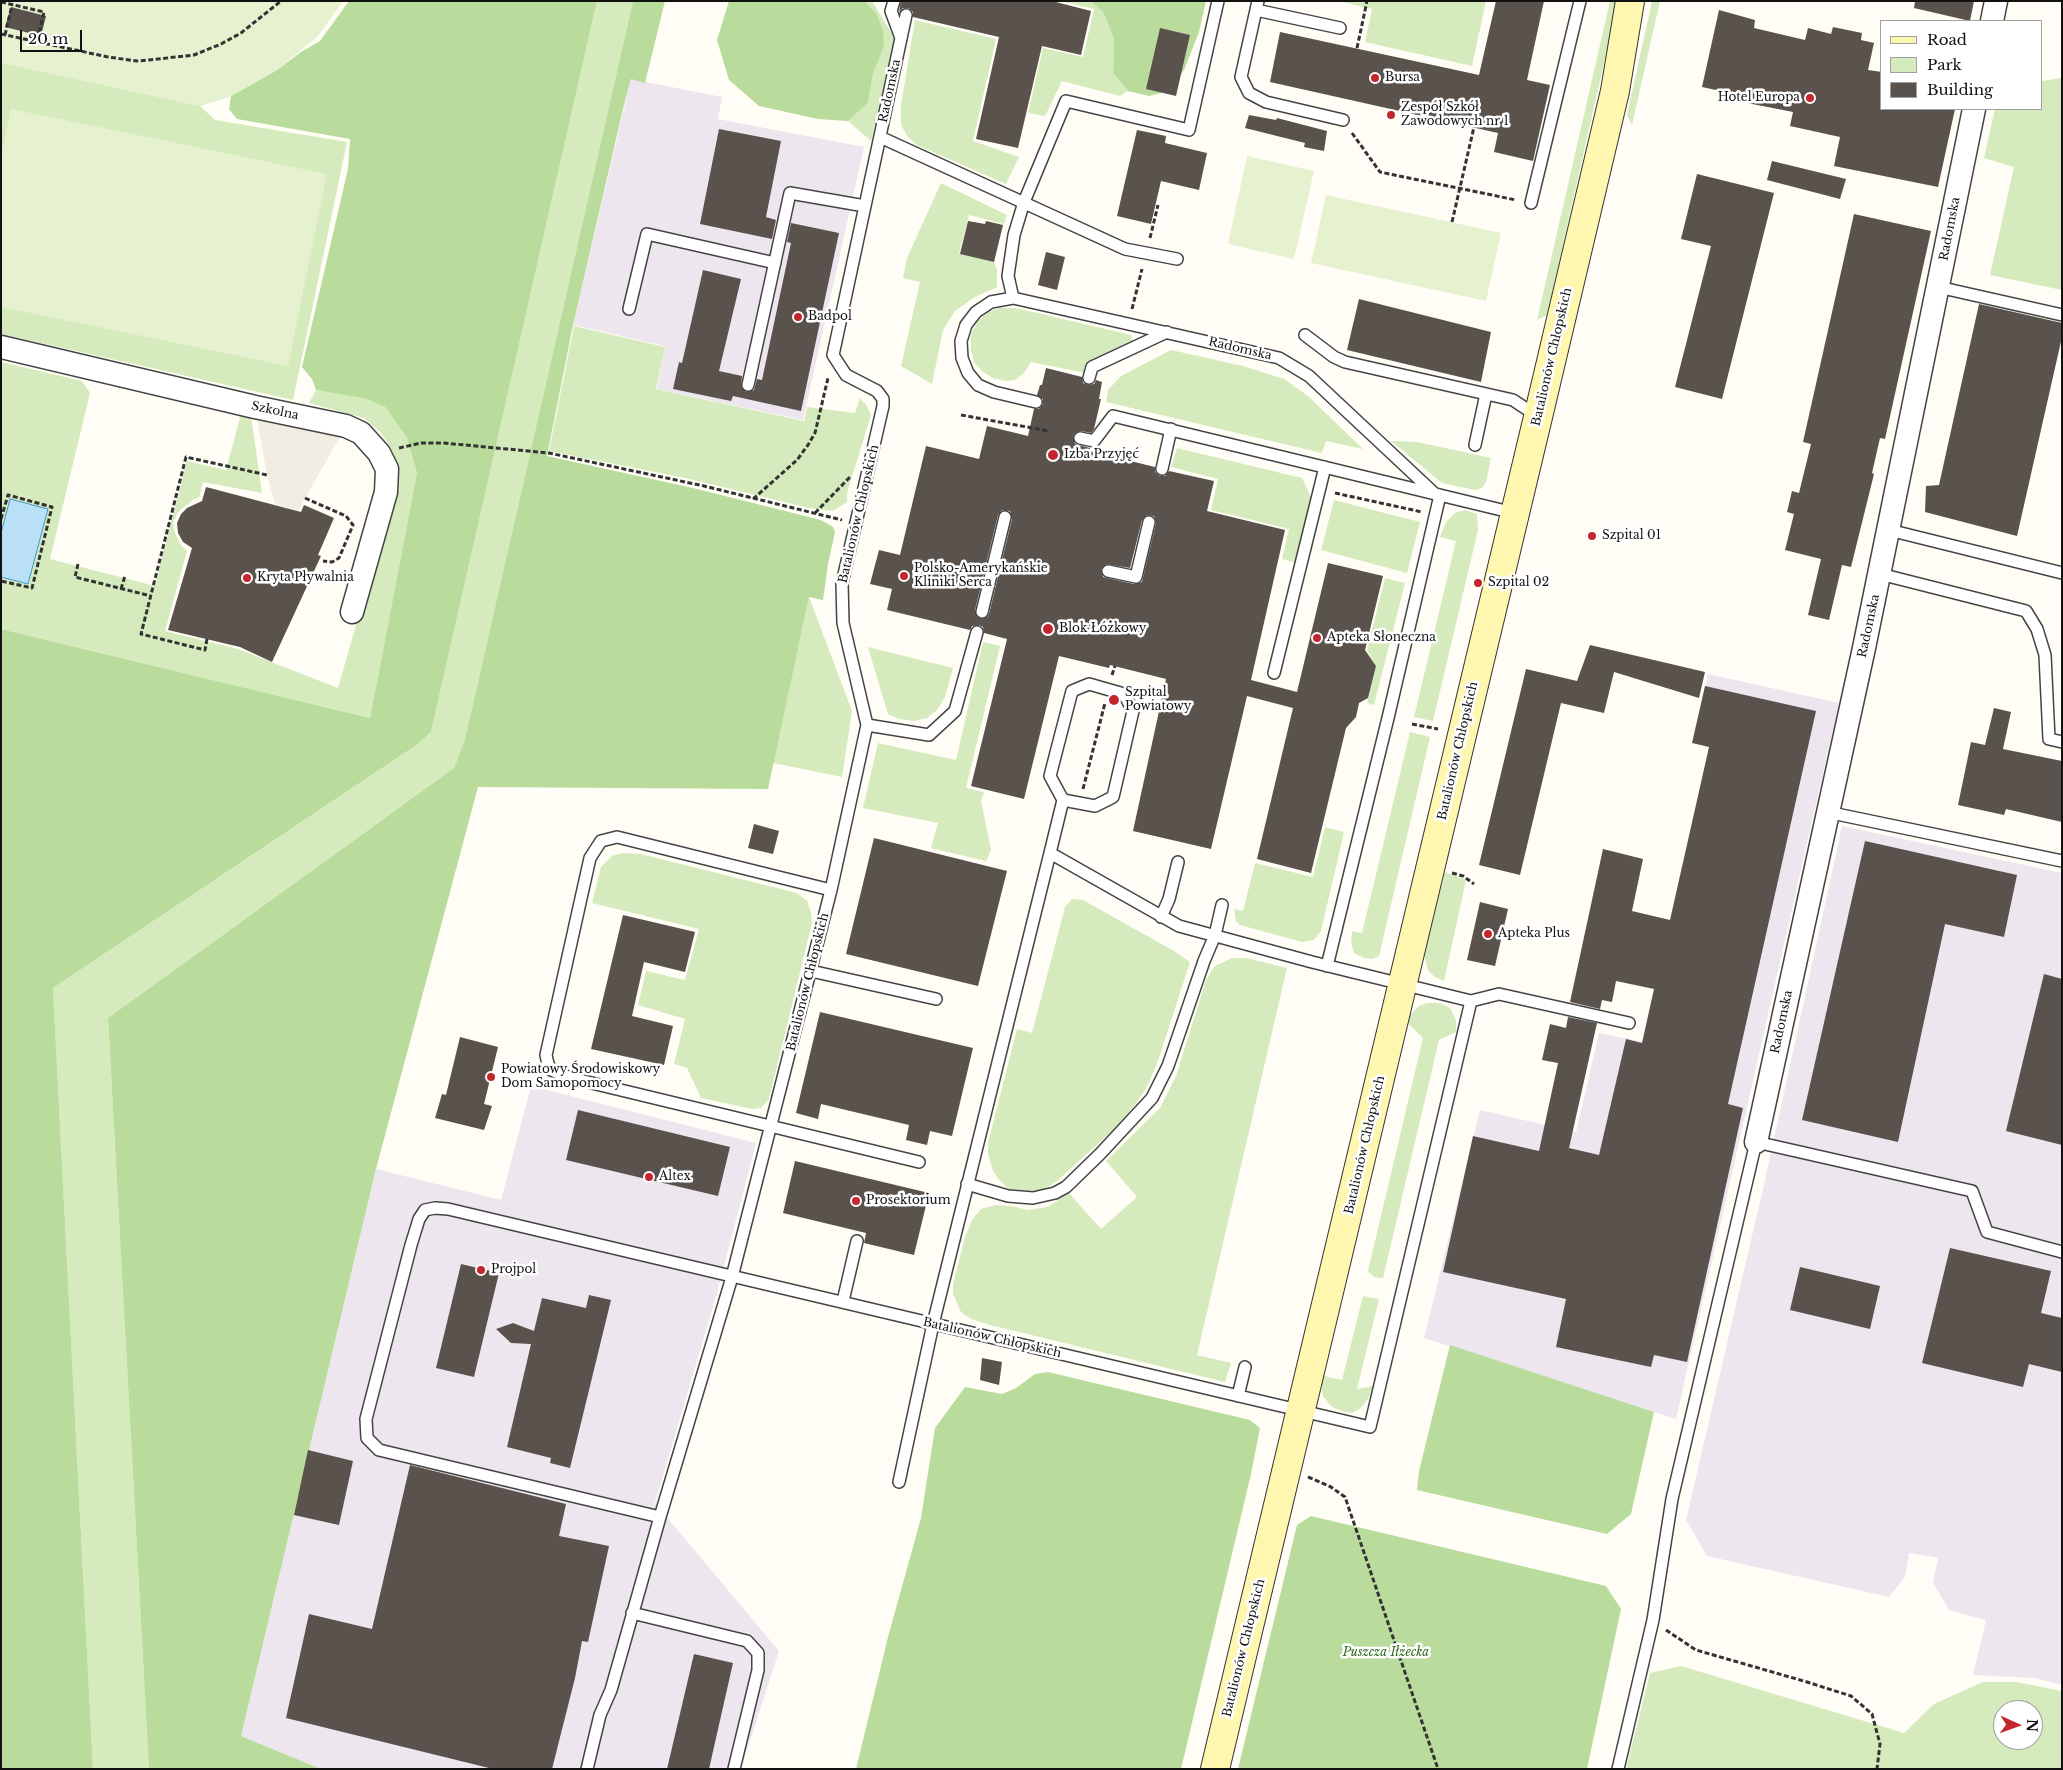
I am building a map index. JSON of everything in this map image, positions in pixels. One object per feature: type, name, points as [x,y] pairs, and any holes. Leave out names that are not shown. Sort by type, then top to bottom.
[{"type":"street","name":"Batalionów Chłopskich","points":[[1615,91],[1630,1]]},
{"type":"street","name":"Batalionów Chłopskich","points":[[1216,1769],[1615,91],[1642,1]]},
{"type":"street","points":[[1992,20],[1996,1]]},
{"type":"street","name":"Radomska","points":[[1756,1142],[1880,574],[1974,110]]},
{"type":"street","name":"Szkolna","points":[[1,347],[255,407],[346,426],[361,433],[379,453],[386,468],[386,492],[352,612]]},
{"type":"lane","points":[[894,1],[892,11],[901,38]]},
{"type":"lane","points":[[1013,298],[1008,276],[1014,235],[1024,202],[1066,101],[1189,130],[1218,1]]},
{"type":"lane","points":[[1531,203],[1580,1]]},
{"type":"lane","points":[[1340,28],[1257,6],[1241,77],[1249,93],[1266,102],[1343,120]]},
{"type":"lane","name":"Radomska","points":[[906,15],[880,137],[1124,249],[1177,259]]},
{"type":"lane","points":[[834,355],[880,137]]},
{"type":"lane","points":[[748,385],[790,193],[865,206]]},
{"type":"lane","points":[[629,309],[647,234],[775,263]]},
{"type":"lane","points":[[1938,287],[2062,315]]},
{"type":"lane","name":"Radomska","points":[[1036,402],[994,392],[978,385],[968,374],[962,358],[961,341],[966,325],[976,312],[991,302],[1013,298],[1279,358],[1300,368],[1423,484],[1437,494]]},
{"type":"lane","points":[[1089,378],[1092,367],[1167,332]]},
{"type":"lane","points":[[1305,335],[1334,357],[1345,362],[1513,400],[1538,417]]},
{"type":"lane","name":"Batalionów Chłopskich","points":[[834,355],[846,375],[878,391],[883,399],[883,406],[854,523],[842,583],[843,623],[866,725],[831,890],[732,1277],[1302,1411]]},
{"type":"lane","points":[[1475,444],[1486,394]]},
{"type":"lane","points":[[1080,438],[1094,441],[1113,416],[1514,513]]},
{"type":"lane","points":[[1162,469],[1170,429]]},
{"type":"lane","points":[[1274,673],[1325,467]]},
{"type":"lane","points":[[1327,966],[1436,515],[1437,494]]},
{"type":"lane","points":[[982,612],[1005,517]]},
{"type":"lane","points":[[1108,570],[1136,577],[1149,522]]},
{"type":"lane","points":[[1889,530],[2062,573]]},
{"type":"lane","points":[[1880,574],[2026,611],[2037,629],[2046,655],[2049,739],[2062,742]]},
{"type":"lane","points":[[866,725],[929,735],[955,711],[977,632]]},
{"type":"lane","points":[[899,1482],[933,1324],[1063,800],[1050,776],[1072,690],[1089,684],[1124,694],[1133,711],[1113,797],[1094,806],[1063,800]]},
{"type":"lane","points":[[1828,812],[2062,861]]},
{"type":"lane","points":[[831,890],[617,837],[601,842],[590,858],[546,1055],[548,1064],[551,1070],[571,1078],[919,1162]]},
{"type":"lane","points":[[1050,853],[1179,926],[1327,966],[1471,1001],[1499,994],[1629,1024]]},
{"type":"lane","points":[[1161,917],[1169,899],[1178,862]]},
{"type":"lane","points":[[967,1184],[1008,1196],[1033,1198],[1055,1193],[1086,1173],[1152,1098],[1168,1066],[1204,961],[1215,935],[1222,905]]},
{"type":"lane","points":[[810,971],[936,999]]},
{"type":"lane","points":[[1302,1411],[1370,1427],[1471,1001]]},
{"type":"lane","points":[[1618,1769],[1653,1620],[1672,1499],[1756,1142],[1972,1192],[1987,1232],[2062,1252]]},
{"type":"lane","points":[[587,1769],[600,1715],[611,1690],[660,1517],[732,1277],[435,1208],[424,1210],[411,1244],[366,1418],[367,1438],[379,1450],[660,1517]]},
{"type":"lane","points":[[842,1302],[857,1241]]},
{"type":"lane","points":[[1238,1396],[1245,1367]]},
{"type":"lane","points":[[632,1613],[747,1642],[758,1653],[758,1670],[734,1769]]},
{"type":"path","points":[[12,5],[3,34],[108,58],[136,61],[194,55],[221,44],[241,33],[281,1]]},
{"type":"path","points":[[1357,48],[1368,1]]},
{"type":"path","points":[[1,2],[44,12],[37,42]]},
{"type":"path","points":[[1343,120],[1380,172],[1531,203]]},
{"type":"path","points":[[1452,222],[1474,127]]},
{"type":"path","points":[[1133,298],[1158,205]]},
{"type":"path","points":[[753,498],[798,460],[815,433],[834,355]]},
{"type":"path","points":[[961,415],[1049,431]]},
{"type":"path","points":[[391,450],[417,444],[444,443],[549,453],[753,498],[854,523]]},
{"type":"path","points":[[815,513],[872,455]]},
{"type":"path","points":[[207,639],[205,650],[141,634],[186,457],[267,475]]},
{"type":"path","points":[[1320,490],[1436,515]]},
{"type":"path","points":[[1,520],[8,495],[52,507],[32,588],[1,581]]},
{"type":"path","points":[[305,498],[346,516],[353,525],[339,558],[332,562],[323,561]]},
{"type":"path","points":[[78,564],[75,577],[151,596]]},
{"type":"path","points":[[121,588],[125,576]]},
{"type":"path","points":[[1079,804],[1114,666]]},
{"type":"path","points":[[1412,724],[1438,729]]},
{"type":"path","points":[[1331,1487],[1345,1497],[1438,1769]]},
{"type":"path","points":[[1653,1620],[1672,1636],[1696,1650],[1851,1696],[1872,1714],[1880,1744],[1877,1769]]},
{"type":"shaded area","points":[[631,79],[722,97],[718,119],[864,147],[803,420],[657,389],[665,346],[573,325]]},
{"type":"shaded area","points":[[255,407],[346,426],[298,511],[275,504],[267,475]]},
{"type":"shaded area","points":[[1708,674],[1839,703],[1676,1419],[1424,1338],[1480,1110],[1576,1132],[1599,1033],[1644,1042],[1711,745],[1693,741]]},
{"type":"shaded area","points":[[1842,826],[2062,873],[2062,1685],[2034,1678],[1973,1675],[1986,1620],[1949,1610],[1933,1583],[1938,1558],[1909,1553],[1905,1577],[1889,1597],[1707,1556],[1686,1520],[1765,1180]]},
{"type":"shaded area","points":[[531,1086],[756,1143],[716,1297],[655,1503],[779,1651],[741,1769],[321,1769],[241,1736],[376,1169],[501,1200]]},
{"type":"green space","points":[[1,1],[343,1],[317,37],[277,70],[231,96],[199,106],[1,63]]},
{"type":"green space","points":[[343,1],[317,37],[231,96],[200,106],[215,120],[347,142],[293,400],[1,334],[1,36]]},
{"type":"green space","points":[[349,1],[597,1],[431,732],[418,744],[53,988],[93,1769],[1,1769],[1,629],[370,718],[417,473],[407,438],[385,407],[366,399],[316,390],[312,379],[302,367],[348,169],[350,139],[237,119],[229,109],[231,96],[277,70],[301,52],[320,41]]},
{"type":"green space","points":[[597,1],[633,1],[465,739],[454,768],[108,1018],[149,1769],[93,1769],[53,988],[418,744],[431,732]]},
{"type":"green space","points":[[633,1],[665,1],[645,83],[631,79],[623,109],[573,325],[547,456],[693,488],[821,520],[833,527],[835,532],[823,600],[809,597],[768,789],[478,787],[376,1169],[241,1736],[321,1769],[149,1769],[108,1018],[454,768],[465,739]]},
{"type":"green space","points":[[729,1],[865,1],[876,13],[883,30],[884,47],[873,74],[868,103],[848,121],[818,119],[759,106],[729,80],[717,40]]},
{"type":"green space","points":[[865,1],[872,1],[895,39],[871,141],[848,121],[868,103],[873,74],[884,47],[876,13]]},
{"type":"green space","points":[[1060,1],[1090,1],[1103,12],[1114,39],[1113,73],[1128,91],[1120,96],[1062,81],[1045,116],[1028,113],[1043,48],[1083,57],[1094,9]]},
{"type":"green space","points":[[1090,1],[1206,1],[1199,32],[1184,70],[1169,91],[1149,96],[1128,91],[1113,73],[1114,39],[1103,12]]},
{"type":"green space","points":[[1338,1],[1486,1],[1472,66],[1365,42],[1372,9]]},
{"type":"green space","points":[[1610,1],[1618,1],[1547,315],[1537,320]]},
{"type":"green space","points":[[1652,1],[1660,1],[1632,125],[1627,115]]},
{"type":"green space","points":[[915,20],[996,39],[973,141],[1019,157],[1006,184],[917,145],[908,137],[901,125],[901,105]]},
{"type":"green space","points":[[2062,78],[2062,290],[1990,275],[2014,167],[1984,158],[1995,110],[2043,110],[2043,81]]},
{"type":"green space","points":[[11,109],[327,174],[288,366],[1,307],[1,156]]},
{"type":"green space","points":[[1247,156],[1314,171],[1294,259],[1228,244]]},
{"type":"green space","points":[[941,183],[1007,215],[1004,224],[969,215],[959,253],[994,262],[997,270],[997,287],[975,297],[955,311],[943,330],[932,384],[901,366],[920,282],[903,278],[907,258]]},
{"type":"green space","points":[[1326,195],[1501,233],[1486,301],[1311,263]]},
{"type":"green space","points":[[1000,308],[1016,308],[1131,335],[1132,341],[1089,361],[1085,373],[1031,362],[1024,373],[1015,380],[1005,381],[993,378],[983,372],[974,362],[971,350],[971,334],[978,321],[988,312]]},
{"type":"green space","points":[[574,326],[665,347],[656,389],[804,421],[807,407],[855,413],[860,398],[867,406],[871,415],[847,493],[847,502],[833,511],[809,508],[685,478],[549,451]]},
{"type":"green space","points":[[1171,350],[1243,366],[1284,379],[1308,396],[1363,449],[1326,441],[1322,453],[1106,402],[1108,390],[1121,376]]},
{"type":"green space","points":[[1,362],[82,381],[90,393],[50,559],[155,586],[187,461],[226,470],[241,414],[251,416],[262,493],[203,482],[199,498],[194,499],[178,512],[173,523],[175,533],[181,545],[187,551],[165,631],[238,649],[338,688],[394,492],[395,468],[390,446],[380,432],[364,418],[309,403],[316,390],[366,399],[385,407],[407,438],[417,473],[370,718],[1,629]]},
{"type":"green space","points":[[1391,441],[1417,442],[1491,458],[1486,482],[1482,488],[1475,490],[1442,483]]},
{"type":"green space","points":[[1177,448],[1302,478],[1311,497],[1296,563],[1282,559],[1289,529],[1211,510],[1218,479],[1171,467]]},
{"type":"green space","points":[[1334,500],[1420,522],[1407,573],[1321,550]]},
{"type":"green space","points":[[1465,510],[1477,514],[1478,530],[1433,721],[1414,717],[1456,541],[1440,537],[1446,522],[1455,513]]},
{"type":"green space","points":[[1385,578],[1405,583],[1374,705],[1367,703],[1376,666],[1367,650]]},
{"type":"green space","points":[[809,597],[852,711],[842,777],[773,763]]},
{"type":"green space","points":[[983,642],[1000,646],[966,788],[984,792],[981,801],[991,850],[986,861],[931,848],[938,823],[863,808],[878,743],[956,760]]},
{"type":"green space","points":[[868,647],[953,668],[945,697],[937,710],[927,718],[914,721],[899,719],[888,714]]},
{"type":"green space","points":[[1410,732],[1430,737],[1379,956],[1372,959],[1364,958],[1354,953],[1351,943],[1352,931],[1362,933]]},
{"type":"green space","points":[[1325,827],[1344,832],[1321,931],[1314,940],[1302,942],[1240,925],[1236,921],[1234,909],[1243,911],[1255,863],[1313,877]]},
{"type":"green space","points":[[622,853],[641,854],[797,893],[807,901],[812,923],[769,1099],[761,1108],[752,1109],[701,1098],[687,1068],[674,1064],[685,1019],[638,1005],[646,971],[685,980],[699,929],[592,903],[601,867],[612,856]]},
{"type":"green space","points":[[1445,872],[1466,880],[1444,981],[1435,977],[1428,970],[1424,955]]},
{"type":"green space","points":[[1072,899],[1083,900],[1190,962],[1158,1061],[1146,1089],[1134,1106],[1112,1131],[1057,1181],[1043,1190],[1009,1189],[993,1171],[988,1154],[988,1143],[1017,1029],[1032,1033],[1065,907]]},
{"type":"green space","points":[[1232,958],[1246,958],[1287,968],[1197,1355],[1231,1363],[1225,1382],[990,1325],[971,1319],[961,1312],[953,1294],[953,1285],[965,1237],[972,1220],[981,1209],[996,1205],[1028,1210],[1048,1207],[1069,1193],[1101,1229],[1137,1197],[1106,1161],[1160,1108],[1176,1076],[1206,980],[1215,966]]},
{"type":"green space","points":[[1428,1003],[1440,1003],[1450,1008],[1456,1020],[1456,1032],[1439,1040],[1383,1278],[1374,1277],[1368,1271],[1423,1038],[1409,1024],[1409,1016],[1419,1006]]},
{"type":"green space","points":[[1363,1296],[1379,1299],[1357,1389],[1373,1386],[1369,1397],[1361,1408],[1352,1413],[1341,1411],[1331,1406],[1323,1396],[1320,1375],[1342,1380]]},
{"type":"green space","points":[[1450,1345],[1654,1412],[1631,1514],[1607,1534],[1417,1490],[1419,1471]]},
{"type":"green space","points":[[1048,1372],[1250,1420],[1260,1428],[1251,1474],[1181,1769],[856,1769],[888,1637],[921,1518],[935,1428],[965,1387],[1002,1394],[1016,1388],[1035,1374]]},
{"type":"green space","name":"Puszcza Iłżecka","points":[[1311,1516],[1606,1586],[1621,1609],[1587,1769],[1238,1769],[1297,1525]]},
{"type":"green space","points":[[1681,1666],[1904,1733],[1934,1704],[1983,1682],[2016,1682],[2062,1691],[2062,1769],[1626,1769],[1650,1673]]},
{"type":"water","points":[[10,499],[48,509],[28,584],[1,577],[1,533]]},
{"type":"building","points":[[901,1],[1052,1],[1091,11],[1081,55],[1042,46],[1018,148],[976,139],[999,37],[913,17],[913,12],[908,8],[903,8],[899,12]]},
{"type":"building","points":[[1496,1],[1544,1],[1527,80],[1550,85],[1533,161],[1494,152],[1498,133],[1270,82],[1280,32],[1479,75]]},
{"type":"building","points":[[1915,1],[1974,1],[1970,20],[1914,8]]},
{"type":"building","points":[[11,7],[46,16],[41,36],[5,27]]},
{"type":"building","name":"Hotel Europa","points":[[1719,10],[1755,20],[1754,28],[1805,40],[1808,28],[1831,34],[1833,27],[1862,33],[1861,40],[1874,43],[1868,70],[1880,72],[1880,110],[1955,110],[1938,187],[1834,166],[1840,137],[1790,126],[1793,112],[1737,101],[1739,95],[1702,87]]},
{"type":"building","points":[[1160,28],[1190,35],[1176,96],[1146,89]]},
{"type":"building","points":[[1249,115],[1276,120],[1277,118],[1327,131],[1324,151],[1304,147],[1305,143],[1245,128]]},
{"type":"building","points":[[719,129],[781,141],[766,217],[776,220],[772,239],[700,224]]},
{"type":"building","points":[[1137,130],[1166,136],[1165,143],[1207,153],[1199,190],[1161,181],[1151,224],[1117,216]]},
{"type":"building","points":[[1772,161],[1846,179],[1840,199],[1767,180]]},
{"type":"building","points":[[1697,174],[1774,193],[1722,399],[1675,387],[1711,246],[1681,239]]},
{"type":"building","points":[[1854,214],[1931,231],[1885,439],[1880,438],[1872,473],[1874,474],[1851,567],[1842,565],[1829,620],[1808,615],[1821,559],[1785,550],[1794,514],[1787,512],[1792,491],[1799,493],[1811,444],[1803,442]]},
{"type":"building","points":[[968,221],[985,224],[986,221],[1003,225],[994,262],[960,254]]},
{"type":"building","points":[[791,223],[839,233],[801,411],[733,396],[731,401],[673,389],[679,362],[682,363],[703,270],[741,279],[719,371],[742,376],[741,387],[746,392],[754,390],[757,379],[762,380],[791,243],[787,242]]},
{"type":"building","points":[[1046,252],[1065,257],[1057,290],[1038,285]]},
{"type":"building","points":[[1359,299],[1491,332],[1481,382],[1347,350]]},
{"type":"building","points":[[1979,304],[2062,323],[2062,337],[2017,536],[1925,512],[1926,486],[1939,485]]},
{"type":"building","name":"Szpital Powiatowy","points":[[1046,368],[1082,377],[1083,383],[1088,385],[1094,384],[1096,380],[1102,382],[1099,399],[1101,399],[1094,429],[1091,433],[1081,431],[1075,433],[1073,437],[1075,444],[1090,448],[1089,451],[1155,467],[1155,472],[1160,476],[1165,476],[1169,471],[1214,481],[1207,511],[1285,530],[1251,680],[1297,692],[1328,563],[1383,576],[1365,650],[1376,666],[1368,698],[1359,703],[1356,717],[1346,728],[1311,873],[1257,859],[1293,708],[1247,696],[1211,849],[1133,831],[1166,679],[1110,665],[1109,668],[1059,656],[1024,799],[971,786],[1007,639],[984,633],[983,627],[979,625],[972,626],[970,630],[887,610],[892,589],[870,584],[879,550],[900,555],[926,446],[979,459],[987,426],[1028,436],[1034,409],[1039,409],[1043,404],[1043,399],[1037,395],[1040,385],[1042,385]],"holes":[[[1002,510],[1010,511],[1012,519],[989,614],[981,619],[977,617],[975,610],[998,515]],[[1147,515],[1154,516],[1156,523],[1142,582],[1134,584],[1103,577],[1101,569],[1106,564],[1130,568],[1142,520]]]},
{"type":"building","name":"Kryta Pływalnia","points":[[206,487],[301,512],[304,505],[334,518],[318,555],[321,556],[272,662],[240,647],[168,630],[192,548],[183,542],[178,533],[177,523],[181,514],[187,508],[202,501]]},
{"type":"building","points":[[1590,645],[1705,672],[1699,698],[1614,672],[1604,713],[1561,703],[1520,875],[1479,865],[1526,669],[1577,681]]},
{"type":"building","points":[[1705,686],[1816,711],[1728,1104],[1743,1108],[1687,1362],[1654,1355],[1651,1367],[1556,1347],[1566,1299],[1443,1272],[1473,1136],[1539,1151],[1558,1063],[1542,1060],[1550,1024],[1566,1028],[1568,1017],[1597,1023],[1569,1148],[1599,1155],[1626,1039],[1642,1043],[1654,989],[1616,981],[1612,1002],[1602,1000],[1600,1009],[1570,1002],[1603,849],[1643,859],[1632,911],[1670,920],[1709,747],[1692,743]]},
{"type":"building","points":[[1994,708],[2011,712],[2003,749],[2062,761],[2062,822],[2006,809],[2004,815],[1958,805],[1971,742],[1985,745]]},
{"type":"building","points":[[754,824],[779,831],[773,854],[748,848]]},
{"type":"building","points":[[874,838],[1007,871],[978,986],[846,954]]},
{"type":"building","points":[[1865,841],[2017,875],[2004,937],[1945,924],[1898,1142],[1802,1120]]},
{"type":"building","name":"Apteka Plus","points":[[1480,902],[1508,909],[1495,966],[1467,960]]},
{"type":"building","points":[[623,915],[695,932],[685,972],[644,962],[632,1016],[673,1026],[664,1065],[591,1049]]},
{"type":"building","points":[[2044,974],[2062,979],[2062,1145],[2006,1131]]},
{"type":"building","points":[[820,1012],[973,1048],[952,1136],[930,1131],[927,1145],[906,1140],[909,1125],[821,1104],[818,1119],[796,1113]]},
{"type":"building","points":[[460,1037],[498,1047],[484,1104],[492,1106],[484,1130],[435,1118],[442,1094],[446,1095]]},
{"type":"building","points":[[578,1110],[730,1147],[718,1196],[566,1160]]},
{"type":"building","name":"Prosektorium","points":[[795,1161],[929,1193],[914,1255],[864,1243],[866,1233],[783,1213]]},
{"type":"building","points":[[1950,1248],[2051,1271],[2041,1313],[2062,1318],[2062,1372],[2029,1364],[2023,1387],[1922,1363]]},
{"type":"building","points":[[461,1264],[499,1273],[474,1377],[436,1368]]},
{"type":"building","points":[[1800,1267],[1880,1286],[1870,1329],[1790,1310]]},
{"type":"building","points":[[589,1295],[611,1300],[570,1468],[550,1463],[551,1458],[507,1447],[531,1344],[511,1343],[496,1329],[513,1323],[534,1331],[542,1298],[586,1308]]},
{"type":"building","points":[[982,1358],[1002,1362],[999,1385],[980,1380]]},
{"type":"building","points":[[308,1450],[353,1461],[339,1525],[294,1515]]},
{"type":"building","points":[[410,1465],[566,1504],[559,1536],[609,1546],[588,1642],[582,1641],[575,1678],[552,1769],[493,1769],[286,1718],[309,1614],[372,1629]]},
{"type":"building","points":[[694,1654],[733,1663],[709,1769],[667,1769]]},
{"type":"place","name":"Bursa","points":[[1375,78]]},
{"type":"place","name":"Hotel Europa","points":[[1810,98]]},
{"type":"place","name":"Zespół Szkół Zawodowych nr 1","points":[[1391,115]]},
{"type":"place","name":"Badpol","points":[[798,317]]},
{"type":"place","name":"Izba Przyjęć","points":[[1053,455]]},
{"type":"place","name":"Szpital 01","points":[[1592,536]]},
{"type":"place","name":"Polsko-Amerykańskie Kliniki Serca","points":[[904,576]]},
{"type":"place","name":"Kryta Pływalnia","points":[[247,578]]},
{"type":"place","name":"Szpital 02","points":[[1478,583]]},
{"type":"place","name":"Blok Łóżkowy","points":[[1048,629]]},
{"type":"place","name":"Apteka Słoneczna","points":[[1317,638]]},
{"type":"place","name":"Szpital Powiatowy","points":[[1114,700]]},
{"type":"place","name":"Apteka Plus","points":[[1488,934]]},
{"type":"place","name":"Powiatowy Środowiskowy Dom Samopomocy","points":[[491,1077]]},
{"type":"place","name":"Altex","points":[[649,1177]]},
{"type":"place","name":"Prosektorium","points":[[856,1201]]},
{"type":"place","name":"Projpol","points":[[481,1270]]}]
